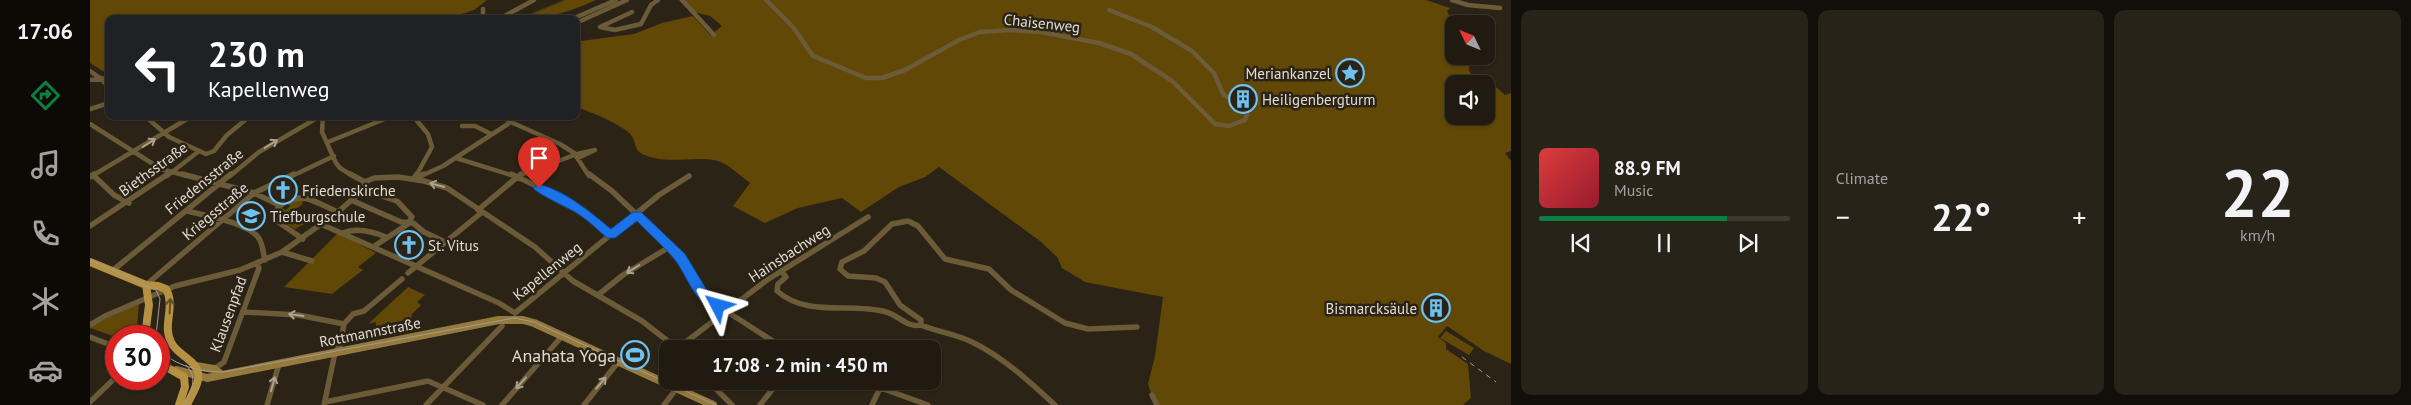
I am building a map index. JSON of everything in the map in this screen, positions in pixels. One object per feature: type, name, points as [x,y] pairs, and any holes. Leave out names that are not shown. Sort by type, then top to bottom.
[{"type":"main road","points":[[90,262],[146,285],[156,285],[166,290],[170,298],[169,340],[178,352],[196,366],[200,380],[187,405]]},
{"type":"main road","points":[[146,285],[149,297],[146,325]]},
{"type":"main road","name":"Rottmannstraße","points":[[200,380],[218,372],[279,364],[514,316],[659,380]]},
{"type":"main road","name":"Rottmannstraße","points":[[196,366],[218,372]]},
{"type":"main road","points":[[170,367],[200,380]]},
{"type":"main road","points":[[177,370],[183,374],[186,381],[185,392],[179,405]]},
{"type":"main road","name":"Rottmannstraße","points":[[681,390],[713,405]]},
{"type":"street","points":[[506,15],[534,0]]},
{"type":"street","points":[[580,16],[616,0]]},
{"type":"street","points":[[580,21],[626,0]]},
{"type":"street","points":[[632,12],[600,27],[604,30],[621,30],[643,24],[651,5],[658,0]]},
{"type":"street","points":[[682,0],[714,35]]},
{"type":"street","name":"Chaisenweg","points":[[766,0],[793,27],[813,56],[868,78],[882,78],[905,70],[976,33],[992,30],[1024,31],[1099,43],[1131,54],[1172,81],[1206,118],[1217,125],[1235,125],[1246,120],[1247,114],[1237,102],[1224,95],[1217,76],[1192,49],[1158,31],[1109,10]]},
{"type":"street","points":[[1452,0],[1468,5],[1500,8]]},
{"type":"street","points":[[483,9],[483,15]]},
{"type":"street","points":[[90,71],[101,78],[105,85]]},
{"type":"street","points":[[90,80],[105,78]]},
{"type":"street","points":[[90,109],[105,104]]},
{"type":"street","points":[[149,120],[165,133],[199,151]]},
{"type":"street","points":[[129,202],[114,195],[92,176],[186,120]]},
{"type":"street","name":"Biethsstraße","points":[[90,226],[129,202],[199,151],[208,154],[214,151],[227,135],[245,120]]},
{"type":"street","name":"Friedensstraße","points":[[112,270],[259,152],[314,120]]},
{"type":"street","points":[[320,120],[323,136],[341,168],[365,182]]},
{"type":"street","points":[[328,142],[381,120]]},
{"type":"street","points":[[414,179],[431,155],[433,148],[423,127],[417,120]]},
{"type":"street","points":[[508,120],[536,135],[557,141],[576,156],[591,178],[612,191],[670,246],[686,266],[700,293],[771,340]]},
{"type":"street","points":[[414,179],[442,167],[508,124],[510,120]]},
{"type":"street","points":[[90,124],[157,168],[170,173],[254,193],[279,206]]},
{"type":"street","points":[[462,126],[475,126],[491,134]]},
{"type":"street","points":[[408,273],[480,212],[517,176],[577,154],[595,150],[576,156]]},
{"type":"street","name":"Kriegsstraße","points":[[146,285],[254,193],[334,156]]},
{"type":"street","points":[[456,158],[517,176],[529,184],[556,195],[582,211],[611,235]]},
{"type":"street","points":[[365,182],[380,176],[414,179],[449,188],[480,212],[532,245],[563,274],[641,318],[670,340]]},
{"type":"street","name":"Kapellenweg","points":[[514,316],[663,192],[689,176]]},
{"type":"street","points":[[90,325],[105,316],[166,290],[257,264],[282,252],[323,225],[335,211],[363,190],[365,182]]},
{"type":"street","points":[[363,190],[386,195],[399,202],[412,217],[408,224]]},
{"type":"street","points":[[303,239],[274,219],[273,213],[279,206],[306,198],[335,211]]},
{"type":"street","points":[[352,200],[408,224]]},
{"type":"street","points":[[187,211],[242,228],[258,238],[265,260]]},
{"type":"street","name":"Hainsbachweg","points":[[689,340],[728,312],[759,286],[868,217]]},
{"type":"street","points":[[921,325],[921,320],[902,306],[885,282],[876,278],[848,276],[840,269],[842,262],[861,254],[890,225],[899,221],[911,222],[918,226],[945,259],[989,270],[1012,290],[1065,323],[1088,329],[1126,326],[1137,328]]},
{"type":"street","points":[[373,247],[386,237],[413,223],[424,232],[445,242]]},
{"type":"street","points":[[323,225],[499,303],[514,316]]},
{"type":"street","points":[[342,233],[347,231],[368,231],[386,237]]},
{"type":"street","points":[[598,295],[623,275],[670,246]]},
{"type":"street","points":[[282,252],[312,261]]},
{"type":"street","name":"Klausenpfad","points":[[218,372],[224,362],[259,268],[257,264]]},
{"type":"street","points":[[781,271],[786,277],[778,284],[777,291],[790,300],[827,308],[885,311],[899,316],[913,326],[921,325],[936,333],[973,342],[1011,369],[1055,405]]},
{"type":"street","points":[[402,279],[364,311],[353,314],[344,324],[340,345],[335,353],[324,404],[428,381],[483,405]]},
{"type":"street","points":[[243,312],[298,315],[344,324]]},
{"type":"street","points":[[426,405],[502,326]]},
{"type":"street","points":[[502,405],[563,336]]},
{"type":"street","points":[[90,337],[105,343]]},
{"type":"street","points":[[584,405],[619,362]]},
{"type":"street","points":[[267,405],[279,364]]},
{"type":"street","points":[[90,402],[105,388]]},
{"type":"street","points":[[664,405],[675,390]]},
{"type":"street","points":[[717,390],[732,405]]},
{"type":"street","points":[[760,405],[772,390]]},
{"type":"street","points":[[872,405],[879,390]]},
{"type":"street","points":[[886,390],[928,405]]},
{"type":"street","points":[[1152,395],[1157,405]]},
{"type":"shaded area","points":[[90,0],[487,0],[474,10],[458,15],[105,15],[105,72],[90,63]]},
{"type":"shaded area","points":[[564,0],[596,0],[558,14],[528,15]]},
{"type":"shaded area","points":[[679,0],[1426,0],[1450,8],[1447,11],[1449,15],[1445,15],[1445,65],[1469,65],[1469,71],[1472,75],[1445,75],[1445,125],[1495,125],[1495,87],[1505,95],[1511,93],[1511,151],[1505,153],[1511,161],[1511,364],[1484,351],[1447,326],[1438,337],[1446,343],[1446,349],[1468,364],[1471,398],[1463,405],[1155,405],[1148,384],[1155,356],[1163,297],[1085,282],[1062,268],[1057,257],[1040,241],[939,167],[925,177],[899,187],[861,212],[842,198],[798,208],[765,223],[733,206],[750,183],[728,166],[714,160],[669,160],[642,154],[639,152],[633,137],[627,131],[580,109],[581,41],[634,34],[662,23],[693,16],[710,35],[722,26],[710,16],[690,11]]},
{"type":"shaded area","points":[[303,200],[302,205],[282,217],[298,224],[311,216],[314,219],[295,229],[277,218],[285,212],[276,216],[282,208],[286,210],[290,206],[288,204]]},
{"type":"shaded area","points":[[338,233],[376,253],[358,267],[363,270],[332,294],[284,287]]},
{"type":"shaded area","points":[[408,287],[425,295],[417,302],[421,305],[412,314],[411,319],[376,326],[376,322],[368,324]]},
{"type":"shaded area","points":[[139,304],[137,325],[105,325],[105,333],[90,328],[95,323]]},
{"type":"shaded area","points":[[1446,331],[1474,348],[1469,355],[1440,338]]},
{"type":"waterway","points":[[529,15],[565,0]]},
{"type":"tram line","points":[[90,260],[156,290],[160,299],[157,325]]},
{"type":"tram line","points":[[187,366],[206,371],[223,372],[514,318],[534,322],[716,405]]},
{"type":"tram line","points":[[170,358],[187,366]]},
{"type":"tram line","points":[[184,405],[191,390],[193,380],[187,366]]},
{"type":"railway","points":[[1462,357],[1496,382]]},
{"type":"place","name":"Meriankanzel","points":[[1350,73]]},
{"type":"place","name":"Heiligenbergturm","points":[[1243,99]]},
{"type":"place","name":"Friedenskirche","points":[[283,190]]},
{"type":"place","name":"Tiefburgschule","points":[[251,216]]},
{"type":"place","name":"St. Vitus","points":[[409,245]]},
{"type":"place","name":"Bismarcksäule","points":[[1436,308]]},
{"type":"place","name":"Anahata Yoga","points":[[635,355]]},
{"type":"route","points":[[539,188],[556,195],[582,211],[611,235],[637,215],[676,252],[686,266],[700,293],[718,306]]}]
